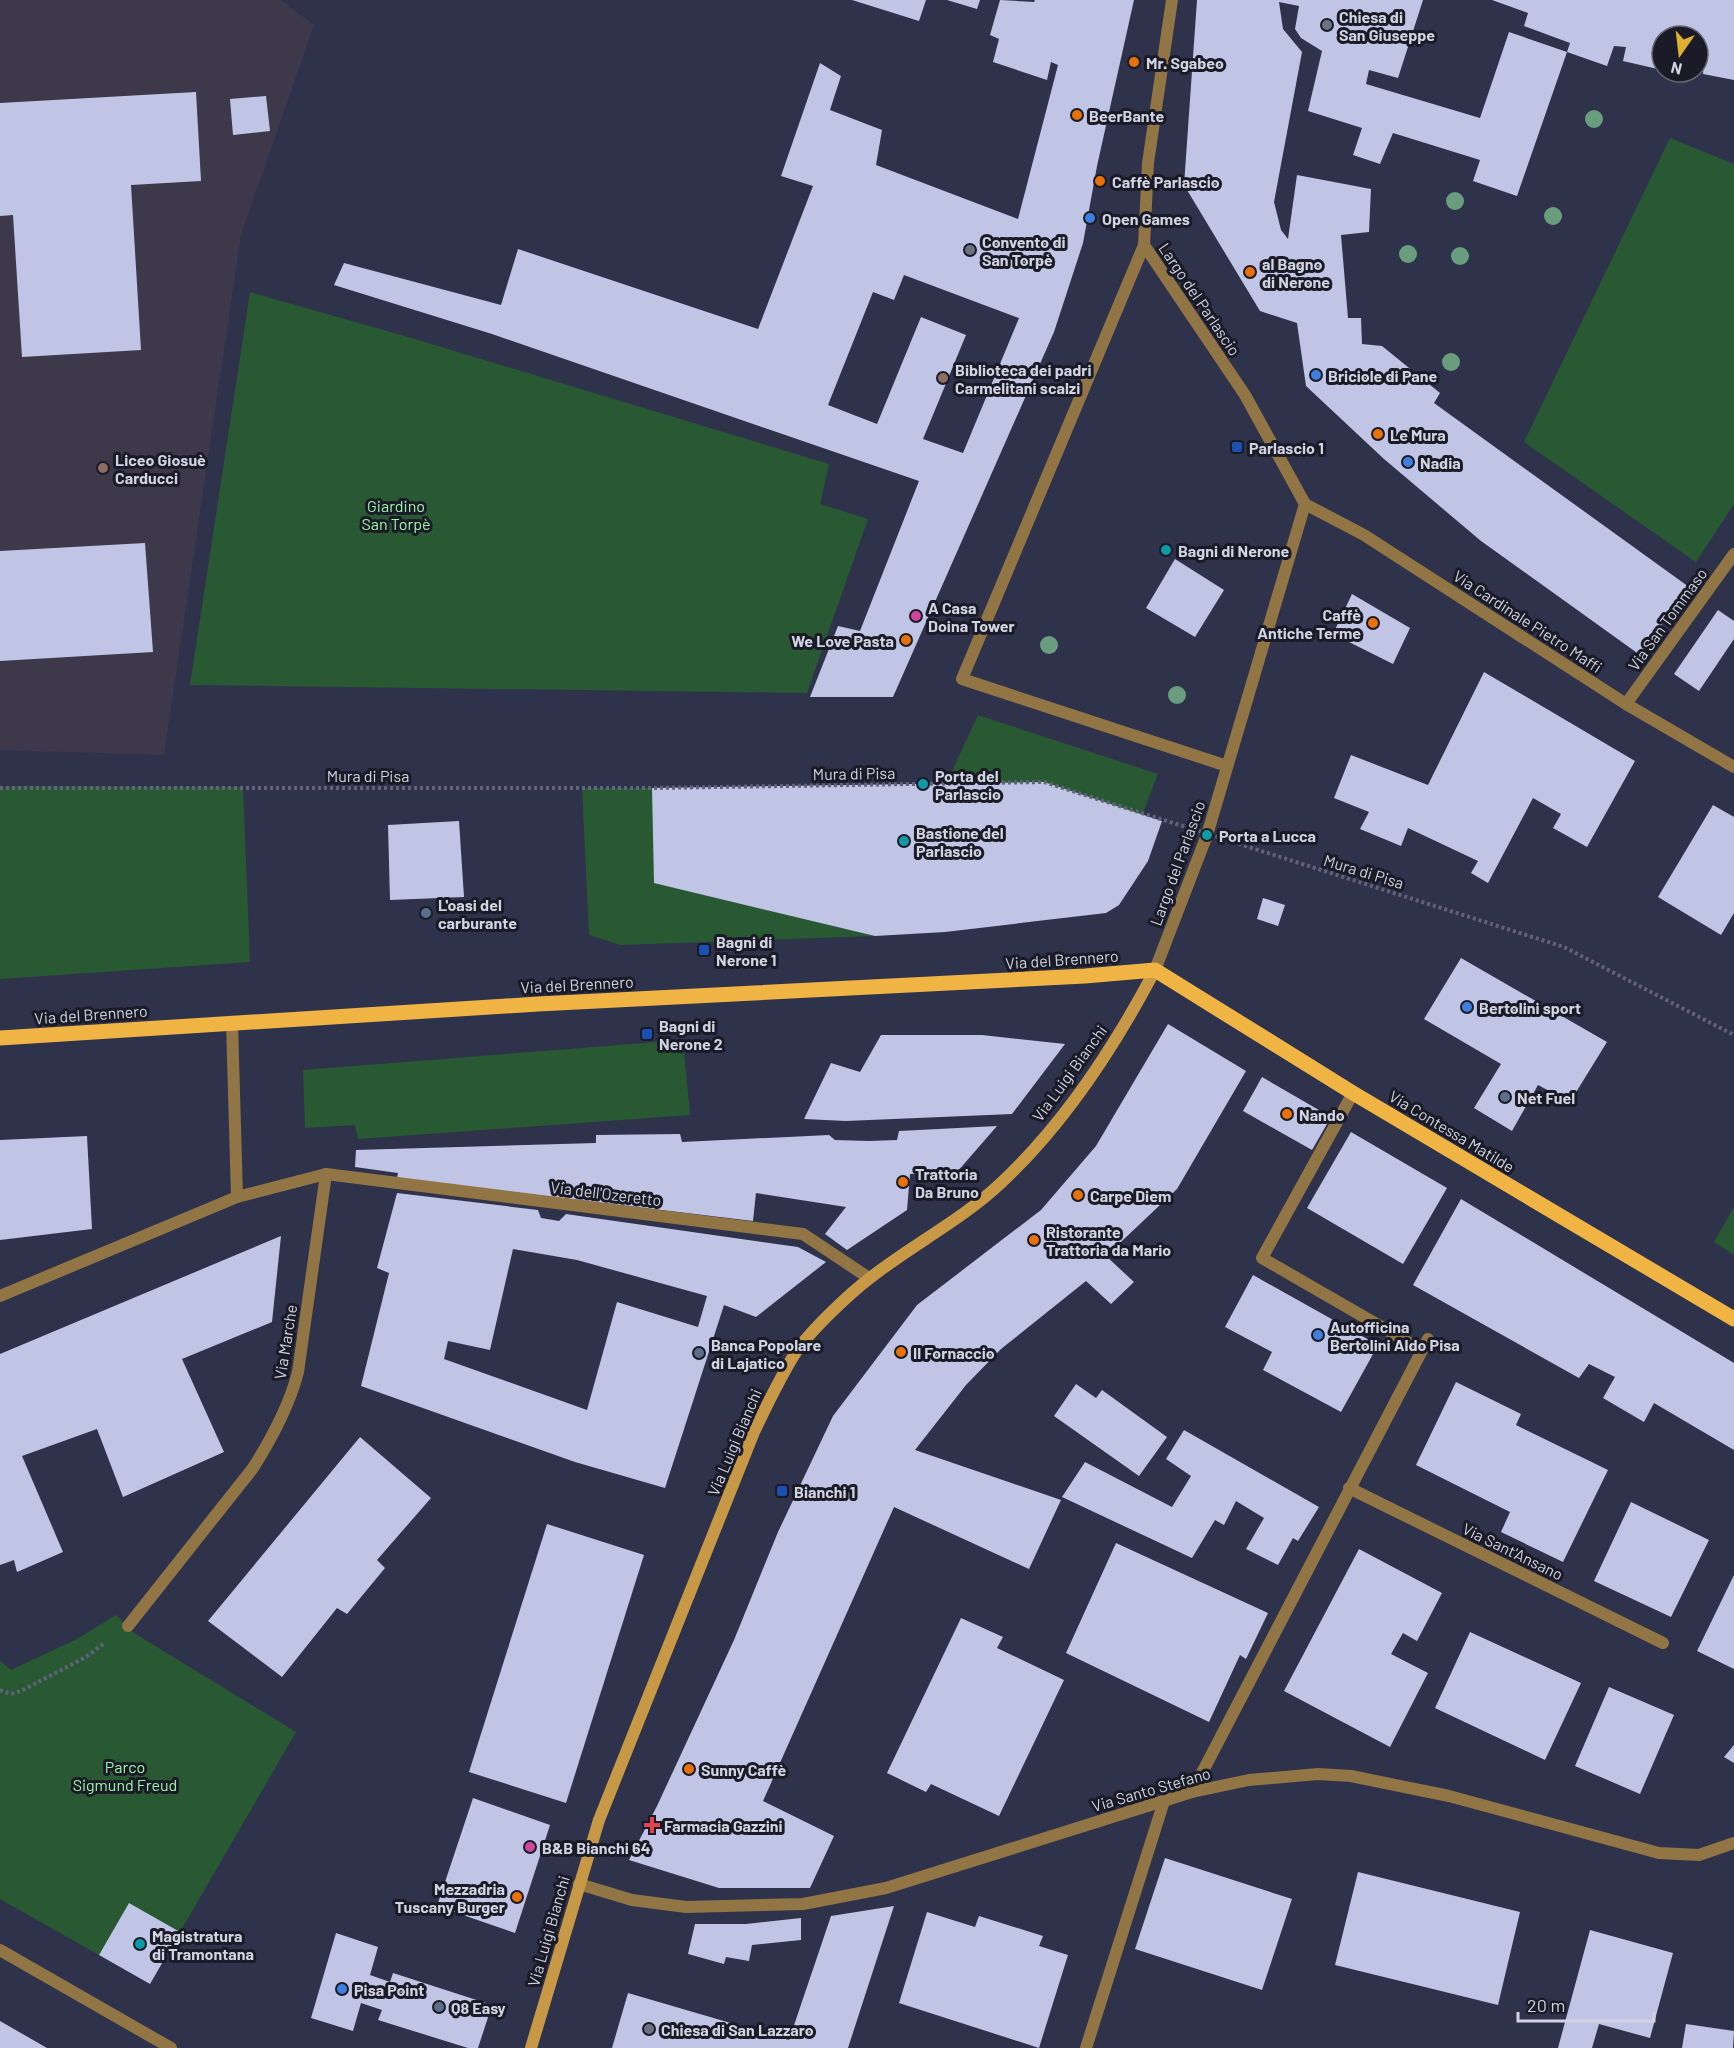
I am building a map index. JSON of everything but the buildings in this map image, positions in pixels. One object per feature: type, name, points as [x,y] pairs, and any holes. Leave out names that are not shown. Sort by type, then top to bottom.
[{"type":"main road","name":"Via del Brennero","points":[[0,1038],[549,1004],[1085,976],[1155,970]]},
{"type":"main road","name":"Via Contessa Matilde","points":[[1155,970],[1216,1005],[1353,1093],[1734,1319]]},
{"type":"street","points":[[1144,245],[1148,163],[1172,0]]},
{"type":"street","name":"Largo del Parlascio","points":[[1144,245],[1245,395],[1305,504],[1207,835],[1155,970]]},
{"type":"street","name":"Largo del Parlascio","points":[[1144,245],[962,679],[1227,766]]},
{"type":"street","name":"Via Cardinale Pietro Maffi","points":[[1305,504],[1364,535],[1626,704],[1734,767]]},
{"type":"street","name":"Via San Tommaso","points":[[1626,704],[1734,554]]},
{"type":"street","name":"Via Luigi Bianchi","points":[[531,2048],[598,1820],[754,1432],[780,1379],[798,1350],[869,1278],[960,1218],[1029,1155],[1058,1121],[1102,1059],[1134,1010],[1155,970]]},
{"type":"street","points":[[232,1023],[237,1197]]},
{"type":"street","points":[[1353,1093],[1262,1258],[1412,1344]]},
{"type":"street","points":[[0,1296],[237,1197],[326,1174]]},
{"type":"street","name":"Via dell'Ozeretto","points":[[326,1174],[803,1234],[869,1278]]},
{"type":"street","name":"Via Marche","points":[[128,1626],[254,1468],[289,1401],[298,1372],[326,1174]]},
{"type":"street","points":[[1192,1792],[1428,1339]]},
{"type":"street","name":"Via Sant'Ansano","points":[[1349,1488],[1664,1643]]},
{"type":"street","name":"Via Santo Stefano","points":[[579,1884],[632,1900],[686,1907],[803,1904],[886,1888],[1192,1792],[1249,1780],[1335,1775],[1449,1796],[1659,1853],[1699,1855],[1734,1843]]},
{"type":"street","points":[[1086,2048],[1164,1802]]},
{"type":"street","points":[[0,1950],[171,2048]]},
{"type":"path","name":"Mura di Pisa","points":[[0,788],[652,788],[1044,782],[1564,947],[1734,1035]]},
{"type":"path","points":[[0,1690],[11,1694],[44,1681],[86,1657],[128,1626]]},
{"type":"shaded area","name":"Liceo Giosuè Carducci","points":[[0,0],[281,0],[314,25],[241,235],[164,755],[0,750]]},
{"type":"green space","points":[[1670,138],[1734,164],[1734,504],[1696,562],[1524,442]]},
{"type":"green space","name":"Giardino San Torpè","points":[[250,292],[415,339],[829,464],[820,504],[868,519],[807,693],[190,685]]},
{"type":"green space","points":[[978,715],[1158,774],[1142,815],[946,784]]},
{"type":"green space","points":[[13,786],[243,787],[250,962],[0,979],[0,788]]},
{"type":"green space","points":[[582,788],[652,788],[749,905],[875,936],[620,945],[589,935]]},
{"type":"green space","points":[[683,1040],[690,1115],[358,1139],[355,1125],[305,1128],[303,1070]]},
{"type":"green space","points":[[1734,1207],[1734,1255],[1714,1242]]},
{"type":"green space","name":"Parco Sigmund Freud","points":[[116,1615],[134,1633],[296,1732],[180,1932],[129,1904],[99,1955],[0,1899],[0,1661],[11,1670],[77,1639]]},
{"type":"place","name":"Chiesa di San Giuseppe","points":[[1327,25]]},
{"type":"place","name":"Mr. Sgabeo","points":[[1134,62]]},
{"type":"place","name":"BeerBante","points":[[1077,115]]},
{"type":"place","name":"Caffè Parlascio","points":[[1100,181]]},
{"type":"place","name":"Open Games","points":[[1090,218]]},
{"type":"place","name":"Convento di San Torpè","points":[[970,250]]},
{"type":"place","name":"al Bagno di Nerone","points":[[1250,272]]},
{"type":"place","name":"Briciole di Pane","points":[[1316,375]]},
{"type":"place","name":"Biblioteca dei padri Carmelitani scalzi","points":[[943,378]]},
{"type":"place","name":"Le Mura","points":[[1378,434]]},
{"type":"place","name":"Parlascio 1","points":[[1237,447]]},
{"type":"place","name":"Nadia","points":[[1408,462]]},
{"type":"place","name":"Liceo Giosuè Carducci","points":[[103,468]]},
{"type":"place","name":"Bagni di Nerone","points":[[1166,550]]},
{"type":"place","name":"A Casa Doina Tower","points":[[916,616]]},
{"type":"place","name":"Caffè Antiche Terme","points":[[1373,623]]},
{"type":"place","name":"We Love Pasta","points":[[906,640]]},
{"type":"place","name":"Porta del Parlascio","points":[[923,784]]},
{"type":"place","name":"Porta a Lucca","points":[[1207,835]]},
{"type":"place","name":"Bastione del Parlascio","points":[[904,841]]},
{"type":"place","name":"L'oasi del carburante","points":[[426,913]]},
{"type":"place","name":"Bagni di Nerone 1","points":[[704,950]]},
{"type":"place","name":"Bertolini sport","points":[[1467,1007]]},
{"type":"place","name":"Bagni di Nerone 2","points":[[647,1034]]},
{"type":"place","name":"Net Fuel","points":[[1505,1097]]},
{"type":"place","name":"Nando","points":[[1287,1114]]},
{"type":"place","name":"Trattoria Da Bruno","points":[[903,1182]]},
{"type":"place","name":"Carpe Diem","points":[[1078,1195]]},
{"type":"place","name":"Ristorante Trattoria da Mario","points":[[1034,1240]]},
{"type":"place","name":"Autofficina Bertolini Aldo Pisa","points":[[1318,1335]]},
{"type":"place","name":"Il Fornaccio","points":[[901,1352]]},
{"type":"place","name":"Banca Popolare di Lajatico","points":[[699,1353]]},
{"type":"place","name":"Bianchi 1","points":[[782,1491]]},
{"type":"place","name":"Sunny Caffè","points":[[689,1769]]},
{"type":"place","name":"Farmacia Gazzini","points":[[652,1825]]},
{"type":"place","name":"B&B Bianchi 64","points":[[530,1847]]},
{"type":"place","name":"Mezzadria Tuscany Burger","points":[[517,1897]]},
{"type":"place","name":"Magistratura di Tramontana","points":[[140,1944]]},
{"type":"place","name":"Pisa Point","points":[[342,1989]]},
{"type":"place","name":"Q8 Easy","points":[[439,2007]]},
{"type":"place","name":"Chiesa di San Lazzaro","points":[[649,2029]]}]
